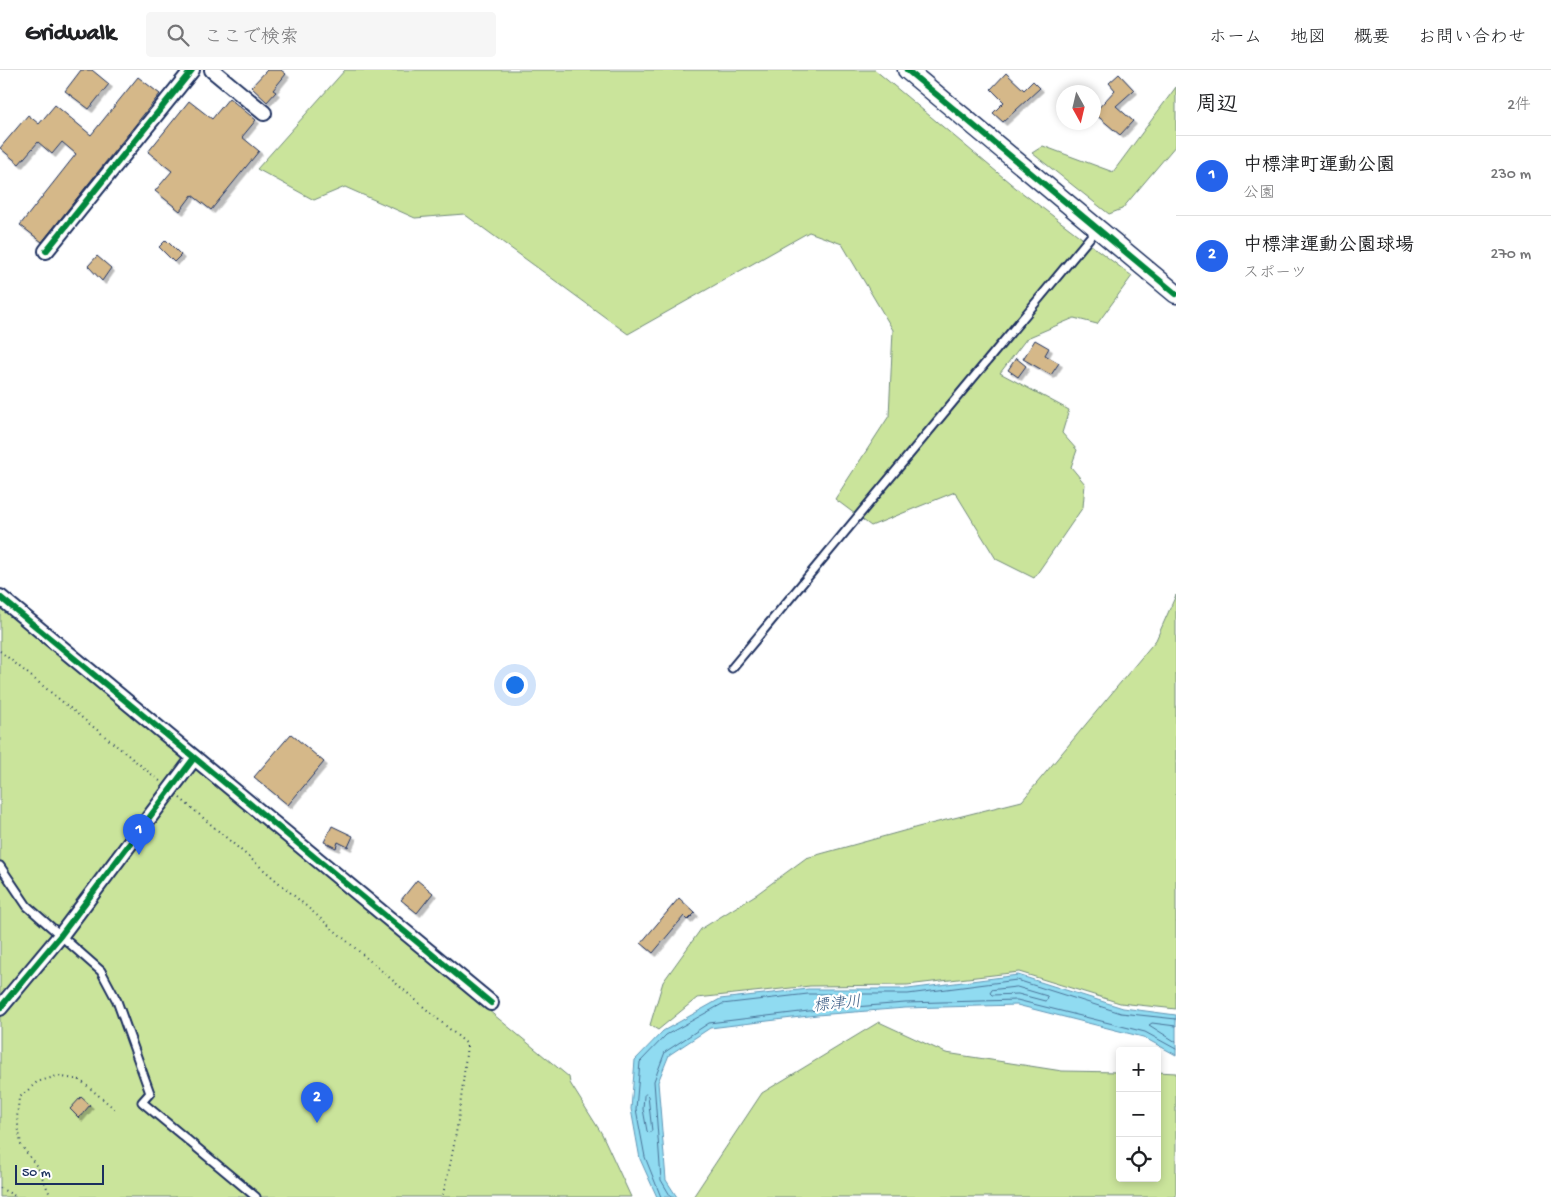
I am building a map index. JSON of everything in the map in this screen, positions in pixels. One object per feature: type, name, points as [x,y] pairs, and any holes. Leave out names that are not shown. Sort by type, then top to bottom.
[{"type":"street","points":[[46,251],[192,70]]},
{"type":"street","points":[[212,70],[264,113]]},
{"type":"street","points":[[907,70],[1097,228],[1174,288]]},
{"type":"street","points":[[0,596],[491,1003]]},
{"type":"street","points":[[0,1008],[61,936],[194,758]]},
{"type":"lane","points":[[732,668],[1097,228]]},
{"type":"lane","points":[[0,866],[27,906],[101,971],[117,1001],[150,1092],[142,1102],[256,1197]]},
{"type":"path","points":[[0,651],[170,790],[467,1044],[461,1108],[449,1172],[442,1197]]},
{"type":"path","points":[[51,1197],[38,1168],[21,1145],[17,1118],[20,1098],[38,1082],[56,1076],[80,1080],[116,1110]]},
{"type":"path","points":[[0,1188],[17,1197]]},
{"type":"green space","points":[[345,70],[875,70],[1016,188],[1132,276],[1097,324],[1074,318],[1027,338],[1000,373],[1069,410],[1062,433],[1077,450],[1071,467],[1085,484],[1083,507],[1034,578],[996,559],[955,492],[871,526],[835,499],[889,416],[893,330],[842,244],[809,232],[628,334],[464,214],[415,218],[345,187],[314,200],[257,169]]},
{"type":"green space","points":[[1176,87],[1176,145],[1122,209],[1109,214],[1032,153],[1043,146],[1113,172]]},
{"type":"green space","points":[[1176,595],[1176,1009],[1120,1003],[1019,972],[907,985],[810,986],[697,998],[658,1030],[650,1025],[663,982],[701,929],[757,894],[806,858],[1022,801],[1156,640]]},
{"type":"green space","points":[[0,606],[569,1077],[570,1083],[602,1134],[631,1197],[0,1197]]},
{"type":"green space","points":[[879,1022],[946,1053],[1062,1071],[1116,1072],[1116,1182],[1161,1182],[1161,1072],[1176,1073],[1176,1197],[693,1197],[762,1093]]},
{"type":"water","name":"標津川","points":[[1018,975],[1123,1008],[1176,1015],[1176,1055],[1143,1037],[1017,1005],[905,1008],[817,1015],[710,1028],[669,1055],[658,1082],[666,1180],[677,1197],[657,1197],[640,1159],[631,1109],[635,1060],[663,1031],[720,999],[808,989],[908,989]]},
{"type":"building","points":[[81,70],[92,70],[109,84],[89,109],[65,91]]},
{"type":"building","points":[[267,70],[281,70],[286,74],[273,90],[276,92],[267,102],[251,87]]},
{"type":"building","points":[[1006,73],[1024,90],[1033,81],[1040,88],[1003,122],[993,113],[1004,102],[991,89]]},
{"type":"building","points":[[1119,74],[1134,90],[1116,106],[1133,121],[1120,135],[1101,119],[1101,105],[1115,90],[1109,83]]},
{"type":"building","points":[[138,77],[160,94],[42,242],[20,225],[76,154],[62,142],[52,154],[38,142],[19,164],[0,148],[28,115],[39,124],[55,105],[91,135]]},
{"type":"building","points":[[229,98],[256,120],[242,137],[259,151],[211,210],[192,195],[180,211],[155,191],[172,171],[148,152],[189,101],[212,119]]},
{"type":"building","points":[[166,240],[181,255],[174,262],[159,247]]},
{"type":"building","points":[[97,256],[111,268],[102,281],[88,266]]},
{"type":"building","points":[[1035,340],[1049,348],[1045,355],[1059,363],[1051,375],[1023,359]]},
{"type":"building","points":[[1016,358],[1026,366],[1018,377],[1008,370]]},
{"type":"building","points":[[291,734],[324,762],[288,805],[254,777]]},
{"type":"building","points":[[332,826],[353,836],[348,847],[338,842],[336,848],[324,842]]},
{"type":"building","points":[[417,880],[433,893],[417,913],[401,900]]},
{"type":"building","points":[[679,898],[695,913],[688,920],[684,916],[653,953],[641,943]]},
{"type":"building","points":[[81,1097],[90,1105],[79,1118],[70,1109]]},
{"type":"cycle path","points":[[46,251],[192,70]]},
{"type":"cycle path","points":[[907,70],[1176,294]]},
{"type":"cycle path","points":[[0,597],[491,1003]]},
{"type":"cycle path","points":[[0,1008],[61,935],[194,758]]},
{"type":"place","name":"中標津町運動公園","points":[[139,855]]},
{"type":"place","name":"中標津運動公園球場","points":[[317,1123]]}]
